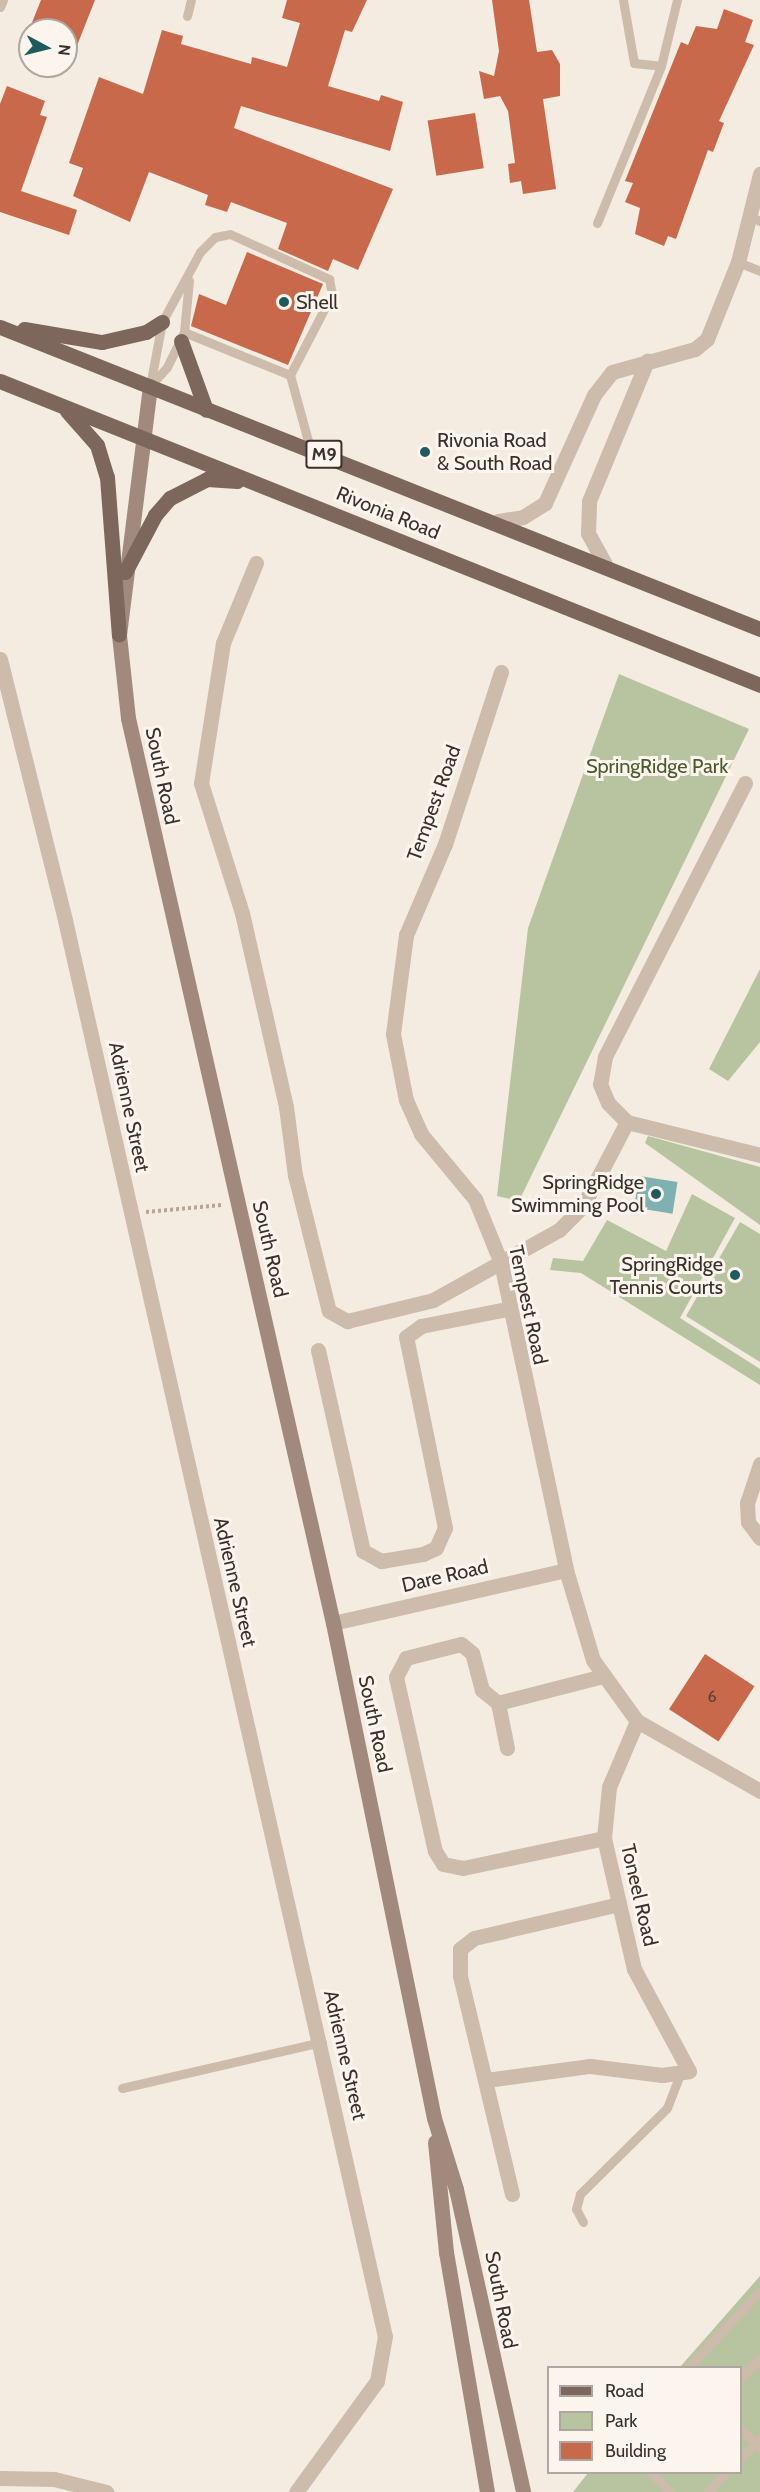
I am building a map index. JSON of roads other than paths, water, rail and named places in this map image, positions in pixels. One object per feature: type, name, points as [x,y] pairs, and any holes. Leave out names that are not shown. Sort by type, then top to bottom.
[{"type":"main road","points":[[0,326],[102,342],[146,332],[162,322]]},
{"type":"main road","name":"Rivonia Road","points":[[0,326],[206,410],[498,521],[760,629]]},
{"type":"main road","points":[[183,336],[206,410]]},
{"type":"main road","name":"Rivonia Road","points":[[0,381],[145,437],[760,685]]},
{"type":"main road","points":[[58,403],[86,427],[107,477],[119,634]]},
{"type":"main road","points":[[125,572],[155,515],[182,489],[207,479],[261,484]]},
{"type":"street","points":[[498,521],[523,517],[545,503],[594,395],[621,365],[695,349],[707,339],[756,219],[760,174]]},
{"type":"street","points":[[605,564],[588,533],[589,501],[647,361]]},
{"type":"street","name":"South Road","points":[[150,386],[119,634],[130,730],[333,1623],[434,2118],[456,2189],[523,2492]]},
{"type":"street","points":[[256,563],[223,643],[201,783],[242,913],[326,1303],[339,1320],[369,1317],[433,1300],[501,1263],[573,1219],[627,1122]]},
{"type":"street","name":"Adrienne Street","points":[[0,659],[322,2042],[385,2336],[384,2358],[376,2380],[296,2492]]},
{"type":"street","name":"Tempest Road","points":[[501,672],[445,844],[406,935],[393,1020],[414,1123],[469,1188],[501,1263],[507,1309],[578,1622],[603,1677],[637,1721],[760,1791]]},
{"type":"street","points":[[745,783],[605,1057],[602,1093],[627,1122],[760,1155]]},
{"type":"street","points":[[318,1350],[363,1551],[381,1561],[411,1556],[436,1548],[445,1528],[406,1336],[421,1326],[507,1309]]},
{"type":"street","points":[[760,1464],[747,1503],[748,1522],[760,1538]]},
{"type":"street","name":"Dare Road","points":[[333,1623],[566,1570]]},
{"type":"street","points":[[507,1748],[498,1703],[482,1690],[472,1653],[461,1644],[406,1658],[399,1667],[398,1695],[438,1858],[448,1867],[463,1868],[604,1838]]},
{"type":"street","points":[[498,1703],[603,1677]]},
{"type":"street","name":"Toneel Road","points":[[637,1721],[609,1787],[604,1838],[634,1969],[685,2071]]},
{"type":"street","points":[[512,2194],[460,1976],[462,1945],[474,1938],[620,1904]]},
{"type":"street","points":[[486,2080],[590,2066],[662,2075],[685,2071]]},
{"type":"street","name":"South Road","points":[[434,2118],[445,2242],[487,2492]]},
{"type":"street","points":[[0,2478],[54,2479],[106,2492]]},
{"type":"lane","points":[[0,7],[3,0]]},
{"type":"lane","points":[[188,16],[191,0]]},
{"type":"lane","points":[[623,0],[634,63],[661,66]]},
{"type":"lane","points":[[597,223],[661,66],[677,0]]},
{"type":"lane","points":[[150,386],[162,322],[189,275],[215,237],[230,234],[329,279],[332,294],[290,375],[310,448]]},
{"type":"lane","points":[[738,262],[760,271]]},
{"type":"lane","points":[[150,386],[183,336],[189,275]]},
{"type":"lane","points":[[183,336],[290,375]]},
{"type":"lane","points":[[122,2088],[322,2042]]},
{"type":"lane","points":[[582,2222],[576,2209],[580,2194],[667,2108],[685,2071]]},
{"type":"lane","points":[[689,2366],[760,2291]]},
{"type":"lane","points":[[742,2377],[760,2358]]},
{"type":"lane","points":[[742,2430],[759,2444],[742,2457]]},
{"type":"lane","points":[[652,2474],[670,2492]]},
{"type":"lane","points":[[706,2492],[724,2474]]},
{"type":"water","name":"SpringRidge Swimming Pool","points":[[639,1176],[678,1182],[673,1214],[634,1208]]},
{"type":"place","name":"Shell","points":[[284,302]]},
{"type":"place","name":"Rivonia Road & South Road","points":[[425,452]]},
{"type":"place","name":"SpringRidge Swimming Pool","points":[[656,1194]]},
{"type":"place","name":"SpringRidge Tennis Courts","points":[[735,1275]]},
{"type":"park label","name":"SpringRidge Park","points":[[657,766]]}]
